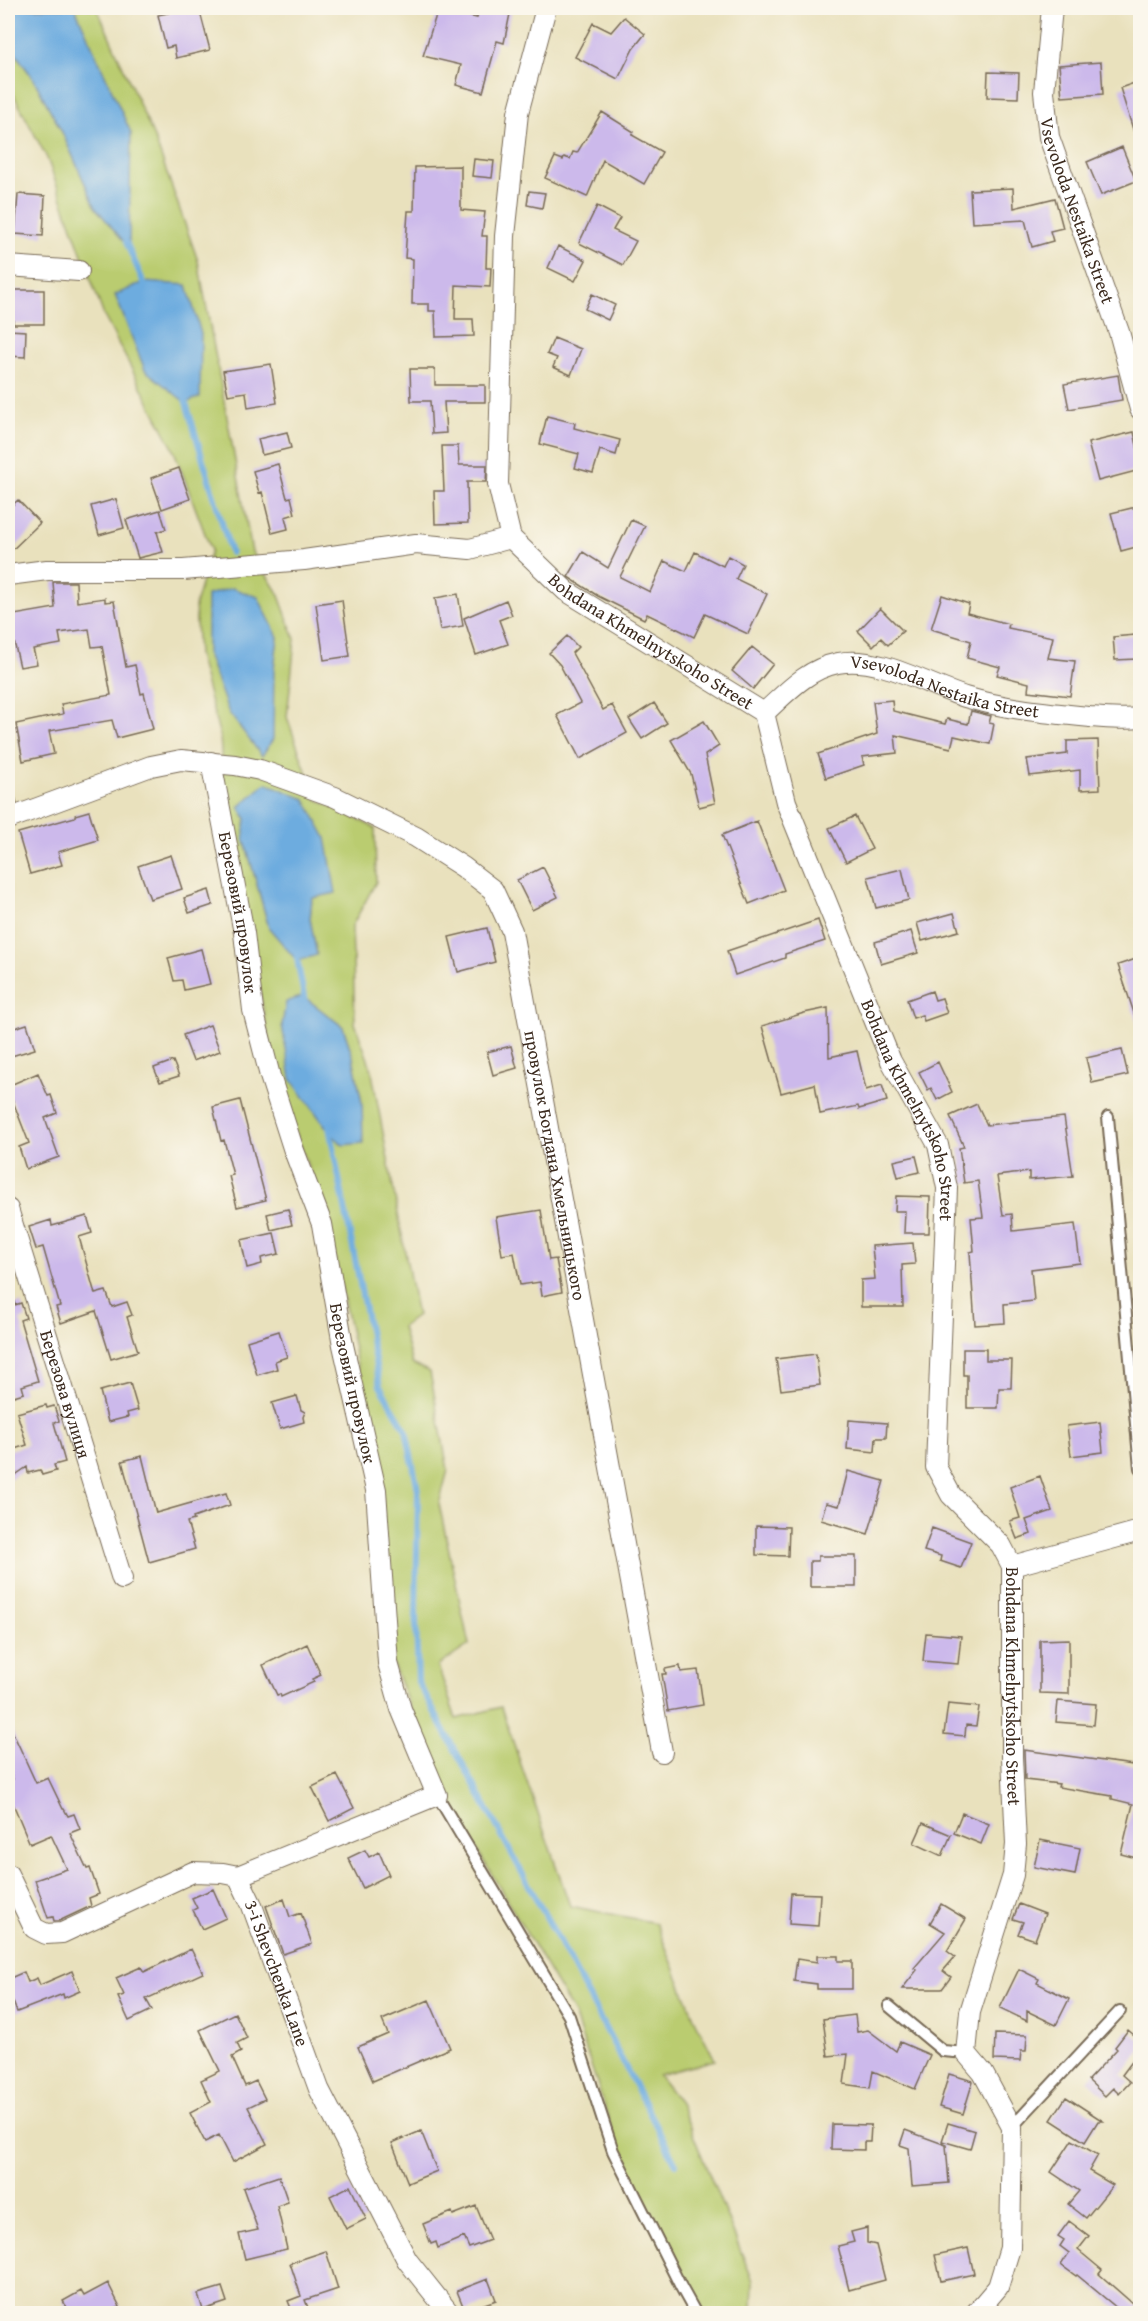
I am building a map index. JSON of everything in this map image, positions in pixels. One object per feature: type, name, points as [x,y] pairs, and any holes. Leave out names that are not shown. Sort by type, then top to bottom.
[{"type":"street","points":[[8,575],[47,570],[183,570],[304,560],[416,544],[470,549],[511,538],[498,484],[505,236],[518,113],[546,8]]},
{"type":"street","name":"Vsevoloda Nestaika Street","points":[[1052,8],[1044,92],[1048,137],[1119,332],[1140,409]]},
{"type":"street","points":[[8,266],[79,272]]},
{"type":"street","name":"Bohdana Khmelnytskoho Street","points":[[511,538],[566,591],[764,713],[786,802],[891,1061],[938,1145],[947,1188],[936,1467],[951,1495],[1001,1545],[1012,1566],[1012,1757],[1016,1844],[1013,1875],[970,2012],[966,2053]]},
{"type":"street","name":"Vsevoloda Nestaika Street","points":[[764,713],[804,677],[821,668],[840,663],[862,663],[886,668],[983,702],[1054,714],[1140,718]]},
{"type":"street","name":"провулок Богдана Хмельницького","points":[[10,818],[151,766],[181,760],[211,762],[260,770],[335,797],[416,837],[463,867],[493,890],[512,931],[662,1752]]},
{"type":"street","name":"Березовий провулок","points":[[211,762],[244,933],[253,1010],[273,1086],[293,1148],[322,1224],[342,1345],[376,1490],[388,1663],[401,1709],[437,1795]]},
{"type":"street","name":"Березова вулиця","points":[[8,1209],[122,1579]]},
{"type":"street","points":[[1012,1566],[1140,1531]]},
{"type":"street","points":[[8,1874],[34,1928],[46,1934],[62,1933],[193,1872],[238,1876],[437,1795]]},
{"type":"street","name":"3-i Shevchenka Lane","points":[[238,1876],[251,1903],[319,2089],[406,2260],[450,2313]]},
{"type":"street","points":[[966,2053],[983,2073],[1012,2127],[1010,2248],[998,2287],[975,2313]]},
{"type":"lane","points":[[8,793],[10,818]]},
{"type":"lane","points":[[1108,1117],[1140,1468]]},
{"type":"lane","points":[[437,1795],[569,2016],[613,2151],[696,2313]]},
{"type":"lane","points":[[889,2006],[943,2051],[966,2053]]},
{"type":"lane","points":[[1012,2127],[1120,2010]]},
{"type":"green space","points":[[75,8],[97,8],[156,142],[198,261],[252,552],[278,593],[295,639],[287,717],[316,799],[375,828],[376,882],[352,926],[355,1023],[371,1068],[417,1316],[402,1327],[412,1364],[430,1372],[448,1470],[439,1504],[469,1645],[438,1666],[456,1719],[501,1707],[570,1906],[656,1923],[696,2022],[715,2060],[658,2075],[680,2103],[753,2281],[752,2313],[701,2313],[685,2285],[618,2148],[574,2013],[443,1792],[392,1662],[381,1490],[353,1344],[327,1220],[275,1074],[226,824],[220,736],[198,655],[195,605],[211,550],[173,448],[104,316],[47,158],[8,84],[8,43],[33,78],[62,132],[96,208],[129,247],[88,38]],"holes":[[[208,595],[278,637],[274,669]],[[246,818],[335,893],[312,898],[310,919],[317,954],[269,928],[244,838]],[[303,996],[343,1027],[353,1057],[362,1103]]]},
{"type":"water","points":[[8,8],[75,8],[131,133],[129,248],[96,208],[62,132],[33,78],[8,43]]},
{"type":"water","points":[[144,282],[187,285],[201,334],[200,397],[186,403],[145,370],[115,295]]},
{"type":"water","points":[[232,588],[258,597],[278,637],[274,669],[273,739],[262,756],[229,713],[207,654],[207,595]]},
{"type":"water","points":[[266,783],[305,799],[326,838],[336,893],[312,898],[310,919],[317,955],[297,961],[269,928],[244,838],[246,818],[239,807]]},
{"type":"water","points":[[303,996],[343,1027],[353,1057],[362,1103],[363,1143],[343,1145],[331,1134],[291,1079],[282,1025],[286,1002]]},
{"type":"building","points":[[199,8],[210,50],[176,58],[174,46],[166,48],[158,15]]},
{"type":"building","points":[[479,8],[511,9],[504,43],[497,41],[483,92],[456,85],[461,65],[423,56],[438,9],[477,18]]},
{"type":"building","points":[[624,17],[645,34],[633,49],[618,79],[575,57],[593,23],[611,32]]},
{"type":"building","points":[[1101,62],[1103,94],[1062,97],[1059,65]]},
{"type":"building","points":[[988,72],[1019,73],[1018,98],[987,97]]},
{"type":"building","points":[[1140,81],[1140,141],[1137,142],[1120,88]]},
{"type":"building","points":[[602,112],[634,132],[632,135],[662,152],[644,184],[603,160],[587,197],[545,178],[555,157],[563,160],[564,157],[570,159],[573,152],[577,153]]},
{"type":"building","points":[[1122,147],[1136,181],[1101,195],[1087,162]]},
{"type":"building","points":[[474,159],[494,161],[492,178],[472,176]]},
{"type":"building","points":[[461,166],[461,210],[485,212],[482,236],[487,236],[486,268],[491,268],[490,287],[456,285],[455,319],[473,319],[474,336],[436,337],[435,311],[429,311],[429,304],[412,304],[413,259],[405,258],[408,211],[414,211],[415,167]]},
{"type":"building","points":[[1013,188],[1014,208],[1055,198],[1063,228],[1050,231],[1053,241],[1032,247],[1025,220],[972,223],[970,190]]},
{"type":"building","points":[[529,191],[545,193],[542,208],[527,205]]},
{"type":"building","points":[[18,194],[45,196],[43,236],[15,234]]},
{"type":"building","points":[[597,206],[620,218],[613,230],[636,241],[623,265],[579,243]]},
{"type":"building","points":[[558,246],[586,260],[575,281],[548,268]]},
{"type":"building","points":[[13,290],[44,290],[44,324],[13,324]]},
{"type":"building","points":[[592,294],[615,305],[608,320],[585,309]]},
{"type":"building","points":[[8,330],[26,331],[25,357],[8,356]]},
{"type":"building","points":[[554,338],[581,349],[571,375],[553,367],[557,358],[547,354]]},
{"type":"building","points":[[271,364],[277,403],[248,408],[246,392],[228,395],[223,371]]},
{"type":"building","points":[[410,369],[435,369],[435,385],[485,385],[485,402],[444,402],[446,433],[432,434],[430,401],[411,401]]},
{"type":"building","points":[[1118,375],[1122,400],[1069,409],[1064,384]]},
{"type":"building","points":[[547,416],[575,423],[574,428],[620,440],[616,455],[600,450],[593,473],[575,468],[579,454],[540,444]]},
{"type":"building","points":[[287,432],[291,448],[262,455],[258,439]]},
{"type":"building","points":[[1134,432],[1140,470],[1098,481],[1088,443]]},
{"type":"building","points":[[442,446],[458,446],[459,465],[487,465],[486,482],[467,482],[468,523],[435,524],[434,491],[444,491]]},
{"type":"building","points":[[278,464],[287,498],[291,497],[295,514],[285,517],[288,529],[272,533],[262,492],[259,493],[253,471]]},
{"type":"building","points":[[179,468],[190,499],[162,509],[151,478]]},
{"type":"building","points":[[116,499],[124,528],[99,535],[91,506]]},
{"type":"building","points":[[18,500],[40,523],[8,554],[8,509]]},
{"type":"building","points":[[1140,506],[1140,546],[1121,551],[1111,513]]},
{"type":"building","points":[[160,510],[166,529],[157,532],[163,552],[138,558],[126,520]]},
{"type":"building","points":[[631,520],[645,526],[620,577],[650,592],[664,561],[686,571],[695,552],[723,566],[728,556],[743,564],[736,579],[767,594],[748,634],[705,614],[694,637],[647,614],[644,619],[598,596],[568,577],[583,552],[608,568]]},
{"type":"building","points":[[53,582],[76,582],[77,602],[105,598],[105,602],[114,601],[126,667],[135,665],[141,694],[144,693],[153,729],[117,738],[112,720],[49,731],[54,754],[23,761],[16,724],[63,714],[61,704],[111,695],[102,646],[92,647],[89,629],[59,633],[61,644],[33,649],[37,664],[20,667],[8,616],[55,608]]},
{"type":"building","points":[[458,594],[463,626],[440,630],[435,598]]},
{"type":"building","points":[[942,595],[969,604],[967,613],[1009,624],[1008,628],[1053,637],[1048,658],[1075,661],[1070,696],[1028,691],[1029,683],[997,675],[1000,667],[967,658],[971,641],[931,629]]},
{"type":"building","points":[[342,600],[350,656],[324,660],[316,604]]},
{"type":"building","points":[[506,600],[512,615],[499,620],[508,644],[476,655],[464,618]]},
{"type":"building","points":[[880,608],[903,631],[888,645],[881,638],[873,646],[858,631]]},
{"type":"building","points":[[1135,635],[1137,659],[1115,660],[1113,637]]},
{"type":"building","points":[[567,636],[578,647],[572,653],[603,710],[612,705],[627,733],[580,759],[557,715],[580,703],[560,665],[549,653]]},
{"type":"building","points":[[752,647],[773,664],[753,689],[732,671]]},
{"type":"building","points":[[892,700],[893,711],[945,724],[947,719],[968,724],[971,711],[991,716],[989,723],[994,724],[990,744],[954,736],[951,748],[895,735],[897,753],[862,757],[864,765],[826,778],[818,754],[877,734],[873,702]]},
{"type":"building","points":[[654,703],[667,723],[642,739],[629,719]]},
{"type":"building","points":[[704,721],[719,746],[705,755],[715,803],[699,807],[691,774],[671,740]]},
{"type":"building","points":[[1098,740],[1100,789],[1080,790],[1080,770],[1030,776],[1027,759],[1067,754],[1067,741]]},
{"type":"building","points":[[89,811],[98,840],[58,852],[62,865],[30,874],[18,833]]},
{"type":"building","points":[[855,816],[872,849],[846,862],[829,828]]},
{"type":"building","points":[[757,821],[784,890],[749,904],[722,835]]},
{"type":"building","points":[[171,855],[182,889],[150,899],[138,866]]},
{"type":"building","points":[[543,867],[558,897],[532,910],[517,880]]},
{"type":"building","points":[[902,869],[909,900],[876,908],[868,877]]},
{"type":"building","points":[[209,890],[213,905],[189,913],[184,898]]},
{"type":"building","points":[[954,913],[959,931],[922,941],[917,923]]},
{"type":"building","points":[[818,920],[825,941],[785,954],[785,958],[735,975],[727,951]]},
{"type":"building","points":[[487,928],[495,962],[458,972],[449,937]]},
{"type":"building","points":[[911,931],[918,953],[881,964],[875,942]]},
{"type":"building","points":[[201,949],[210,984],[184,990],[182,980],[174,981],[168,958]]},
{"type":"building","points":[[1136,959],[1140,971],[1140,1024],[1138,1025],[1118,965]]},
{"type":"building","points":[[932,991],[935,1000],[942,998],[947,1013],[924,1021],[922,1015],[913,1018],[907,1000]]},
{"type":"building","points":[[828,1008],[829,1057],[857,1051],[866,1090],[882,1085],[887,1101],[859,1109],[858,1106],[820,1114],[815,1084],[781,1093],[762,1026]]},
{"type":"building","points":[[27,1024],[35,1049],[8,1057],[8,1030]]},
{"type":"building","points":[[210,1025],[220,1051],[193,1061],[183,1035]]},
{"type":"building","points":[[511,1046],[517,1068],[493,1075],[487,1052]]},
{"type":"building","points":[[1122,1050],[1128,1075],[1092,1083],[1086,1058]]},
{"type":"building","points":[[173,1061],[179,1076],[160,1082],[154,1068]]},
{"type":"building","points":[[938,1062],[952,1092],[937,1100],[931,1088],[928,1090],[919,1072]]},
{"type":"building","points":[[38,1073],[48,1096],[51,1095],[57,1113],[45,1118],[59,1157],[26,1169],[19,1147],[29,1143],[12,1099],[8,1102],[8,1086]]},
{"type":"building","points":[[240,1100],[266,1200],[237,1207],[229,1176],[233,1175],[224,1140],[221,1141],[213,1107]]},
{"type":"building","points":[[977,1104],[987,1125],[1064,1117],[1073,1176],[1029,1180],[1029,1172],[997,1176],[1003,1215],[1012,1214],[1013,1231],[1075,1224],[1080,1263],[1031,1269],[1034,1301],[1004,1304],[1005,1323],[975,1325],[970,1252],[974,1251],[971,1218],[983,1217],[978,1181],[964,1183],[959,1148],[964,1147],[950,1116]]},
{"type":"building","points":[[916,1156],[920,1172],[898,1177],[894,1161]]},
{"type":"building","points":[[896,1196],[930,1197],[929,1233],[904,1233],[905,1211],[895,1211]]},
{"type":"building","points":[[288,1209],[292,1225],[271,1230],[267,1214]]},
{"type":"building","points":[[541,1210],[549,1260],[556,1259],[562,1292],[542,1296],[540,1282],[520,1285],[514,1253],[502,1255],[496,1217]]},
{"type":"building","points":[[87,1216],[92,1233],[79,1237],[95,1294],[106,1291],[112,1307],[127,1302],[132,1315],[127,1317],[138,1351],[111,1359],[96,1311],[61,1323],[56,1307],[60,1306],[43,1247],[36,1249],[29,1227],[51,1220],[52,1226]]},
{"type":"building","points":[[274,1233],[279,1254],[261,1258],[262,1264],[247,1268],[241,1240]]},
{"type":"building","points":[[913,1243],[915,1264],[902,1265],[903,1307],[861,1307],[861,1280],[875,1279],[872,1246]]},
{"type":"building","points":[[8,1292],[11,1292],[15,1305],[21,1303],[26,1318],[20,1320],[38,1381],[22,1386],[24,1393],[10,1397],[8,1391]]},
{"type":"building","points":[[279,1331],[287,1357],[275,1361],[277,1369],[257,1375],[247,1341]]},
{"type":"building","points":[[963,1349],[986,1349],[986,1360],[1012,1360],[1011,1388],[999,1388],[998,1408],[967,1408],[967,1375],[963,1375]]},
{"type":"building","points":[[816,1354],[820,1385],[781,1390],[776,1359]]},
{"type":"building","points":[[130,1383],[138,1410],[127,1413],[128,1417],[108,1422],[100,1391]]},
{"type":"building","points":[[297,1396],[301,1410],[305,1412],[304,1422],[280,1429],[272,1403]]},
{"type":"building","points":[[46,1405],[47,1408],[54,1406],[59,1421],[54,1423],[65,1462],[54,1465],[56,1471],[42,1475],[40,1470],[28,1473],[27,1467],[8,1480],[8,1451],[27,1445],[17,1413]]},
{"type":"building","points":[[849,1420],[887,1423],[886,1438],[876,1438],[875,1452],[847,1449]]},
{"type":"building","points":[[1100,1422],[1103,1452],[1071,1456],[1067,1426]]},
{"type":"building","points":[[142,1456],[156,1513],[226,1493],[230,1505],[187,1522],[195,1549],[149,1562],[122,1461]]},
{"type":"building","points":[[848,1471],[884,1481],[868,1534],[821,1520],[826,1503],[839,1506]]},
{"type":"building","points":[[1040,1476],[1052,1511],[1026,1520],[1031,1534],[1017,1539],[1010,1521],[1020,1518],[1010,1487]]},
{"type":"building","points":[[756,1526],[789,1527],[788,1556],[756,1555]]},
{"type":"building","points":[[932,1528],[971,1542],[961,1568],[940,1561],[941,1556],[924,1551]]},
{"type":"building","points":[[818,1556],[856,1556],[856,1587],[810,1587],[810,1561],[818,1561]]},
{"type":"building","points":[[926,1633],[961,1636],[958,1664],[923,1661]]},
{"type":"building","points":[[1069,1639],[1069,1694],[1040,1693],[1040,1640]]},
{"type":"building","points":[[307,1644],[321,1675],[312,1679],[314,1682],[281,1697],[280,1694],[277,1695],[263,1665]]},
{"type":"building","points":[[680,1666],[681,1672],[698,1670],[703,1705],[668,1711],[662,1674],[666,1674],[665,1669]]},
{"type":"building","points":[[1058,1701],[1096,1704],[1094,1725],[1056,1722]]},
{"type":"building","points":[[948,1704],[979,1707],[976,1726],[966,1725],[965,1736],[944,1734]]},
{"type":"building","points":[[8,1722],[36,1783],[48,1778],[68,1816],[74,1814],[80,1829],[70,1833],[87,1869],[90,1868],[99,1894],[89,1898],[91,1906],[59,1921],[54,1921],[53,1917],[48,1918],[35,1880],[67,1869],[51,1835],[30,1844],[14,1806],[8,1809],[8,1781],[13,1779],[8,1767]]},
{"type":"building","points":[[1024,1750],[1140,1766],[1140,1859],[1121,1854],[1133,1804],[1112,1799],[1112,1796],[1058,1787],[1059,1784],[1025,1780]]},
{"type":"building","points":[[337,1775],[354,1808],[329,1821],[312,1787]]},
{"type":"building","points":[[962,1813],[989,1824],[981,1844],[954,1833]]},
{"type":"building","points":[[923,1823],[951,1835],[942,1856],[914,1843]]},
{"type":"building","points":[[1040,1840],[1080,1848],[1075,1875],[1034,1867]]},
{"type":"building","points":[[365,1850],[369,1857],[379,1852],[389,1875],[363,1888],[348,1858]]},
{"type":"building","points":[[213,1889],[226,1918],[202,1929],[193,1910],[197,1908],[192,1898]]},
{"type":"building","points":[[791,1893],[820,1894],[818,1926],[789,1924]]},
{"type":"building","points":[[284,1899],[290,1917],[301,1913],[312,1944],[283,1954],[266,1906]]},
{"type":"building","points":[[941,1904],[966,1919],[947,1951],[955,1957],[943,1971],[951,1977],[942,1989],[902,1989],[917,1970],[914,1968],[945,1932],[930,1923]]},
{"type":"building","points":[[1019,1904],[1045,1914],[1035,1940],[1018,1934],[1023,1922],[1013,1919]]},
{"type":"building","points":[[191,1949],[203,1973],[146,1999],[152,2010],[129,2021],[118,1997],[124,1995],[116,1978],[141,1967],[144,1972]]},
{"type":"building","points":[[817,1956],[838,1956],[838,1961],[852,1961],[852,1989],[817,1989],[817,1984],[794,1981],[797,1959],[817,1962]]},
{"type":"building","points":[[1019,1969],[1039,1979],[1037,1983],[1069,1999],[1056,2025],[1027,2011],[1027,2021],[1000,2008]]},
{"type":"building","points":[[72,1971],[80,1991],[64,1998],[63,1994],[17,2012],[8,1989],[8,1979],[24,1972],[28,1982],[37,1978],[40,1985]]},
{"type":"building","points":[[429,2000],[450,2048],[373,2081],[358,2047],[388,2034],[382,2020]]},
{"type":"building","points":[[235,2013],[247,2038],[237,2043],[241,2052],[232,2057],[245,2086],[256,2081],[265,2099],[248,2107],[267,2144],[233,2162],[219,2135],[205,2142],[190,2113],[211,2102],[201,2080],[220,2071],[200,2030]]},
{"type":"building","points":[[855,2015],[857,2032],[868,2030],[896,2051],[900,2042],[930,2055],[915,2089],[873,2071],[870,2088],[844,2084],[848,2054],[828,2056],[823,2019]]},
{"type":"building","points":[[1128,2030],[1140,2040],[1140,2051],[1122,2075],[1130,2082],[1119,2094],[1113,2088],[1105,2096],[1088,2080],[1117,2049],[1115,2047]]},
{"type":"building","points":[[995,2034],[1027,2035],[1026,2051],[1021,2051],[1020,2061],[994,2060]]},
{"type":"building","points":[[949,2074],[973,2081],[963,2114],[939,2107]]},
{"type":"building","points":[[1066,2097],[1103,2121],[1098,2121],[1085,2142],[1051,2120]]},
{"type":"building","points":[[948,2123],[975,2131],[970,2149],[942,2141]]},
{"type":"building","points":[[832,2124],[871,2125],[870,2142],[864,2142],[864,2150],[831,2149]]},
{"type":"building","points":[[905,2130],[946,2145],[949,2183],[912,2186],[909,2148],[900,2145]]},
{"type":"building","points":[[421,2131],[437,2171],[408,2183],[392,2143]]},
{"type":"building","points":[[1072,2140],[1098,2155],[1089,2171],[1113,2185],[1086,2218],[1068,2204],[1079,2191],[1051,2172]]},
{"type":"building","points":[[279,2176],[288,2202],[277,2206],[287,2249],[245,2259],[239,2234],[258,2230],[243,2188]]},
{"type":"building","points":[[350,2186],[366,2219],[346,2229],[330,2196]]},
{"type":"building","points":[[476,2206],[490,2240],[469,2248],[464,2237],[438,2248],[436,2242],[431,2244],[423,2224],[452,2212],[453,2215]]},
{"type":"building","points":[[1069,2221],[1089,2236],[1078,2250],[1102,2270],[1099,2274],[1140,2310],[1140,2313],[1123,2313],[1077,2275],[1061,2265],[1069,2253],[1060,2246],[1064,2240],[1058,2236]]},
{"type":"building","points":[[867,2228],[867,2243],[876,2245],[885,2280],[849,2290],[838,2246],[854,2242],[851,2232]]},
{"type":"building","points":[[968,2248],[974,2274],[941,2281],[935,2255]]},
{"type":"building","points":[[326,2251],[338,2289],[305,2300],[310,2313],[293,2313],[288,2301],[301,2296],[290,2263]]},
{"type":"building","points":[[488,2279],[496,2300],[465,2311],[457,2291]]},
{"type":"building","points":[[108,2283],[120,2307],[107,2313],[70,2313],[63,2301],[81,2291],[84,2296]]},
{"type":"building","points":[[222,2287],[227,2302],[203,2310],[198,2294]]},
{"type":"waterway","points":[[126,242],[147,290]]},
{"type":"waterway","points":[[184,396],[231,553]]},
{"type":"waterway","points":[[296,953],[305,1002]]},
{"type":"waterway","points":[[329,1127],[380,1386],[406,1430],[418,1490],[416,1618],[418,1682],[568,1957],[676,2164]]}]
